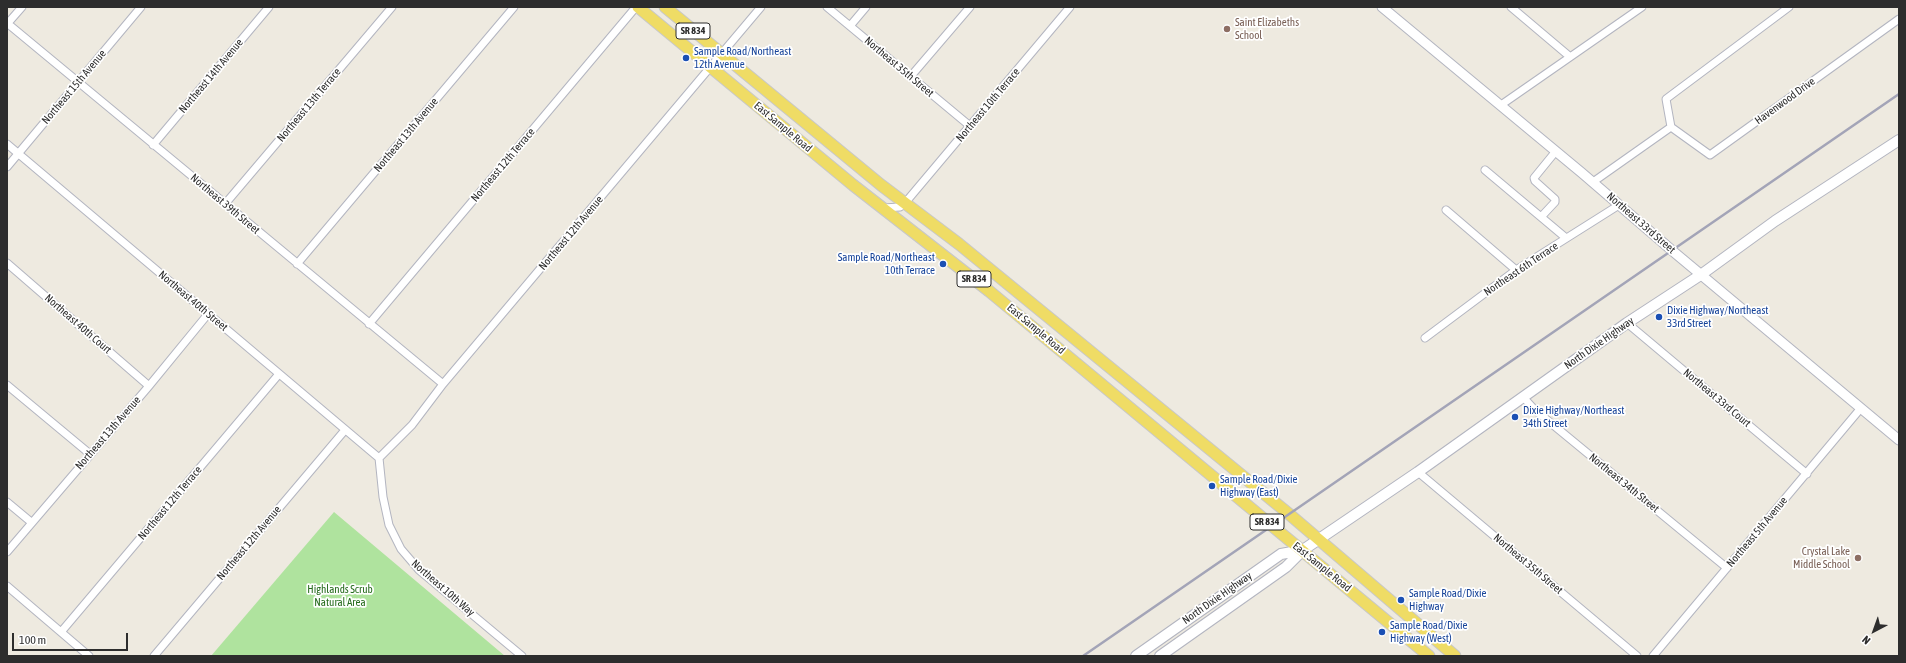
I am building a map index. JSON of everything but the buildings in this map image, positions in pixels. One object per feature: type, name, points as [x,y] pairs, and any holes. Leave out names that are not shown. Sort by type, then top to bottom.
[{"type":"main road","name":"East Sample Road","points":[[637,7],[883,208],[962,269],[1429,656]]},
{"type":"main road","name":"East Sample Road","points":[[665,7],[905,203],[960,244],[1319,540],[1455,656]]},
{"type":"main road","name":"North Dixie Highway","points":[[1160,656],[1286,567],[1302,550],[1418,472],[1627,323],[1702,274],[1775,221],[1899,140]]},
{"type":"main road","points":[[901,222],[914,217],[925,218]]},
{"type":"main road","points":[[1105,387],[1121,391],[1134,388]]},
{"type":"main road","name":"North Dixie Highway","points":[[1136,656],[1281,554],[1302,550]]},
{"type":"street","points":[[7,23],[22,7]]},
{"type":"street","name":"Northeast 15th Avenue","points":[[7,167],[141,7]]},
{"type":"street","name":"Northeast 14th Avenue","points":[[153,145],[269,7]]},
{"type":"street","name":"Northeast 13th Terrace","points":[[225,204],[392,7]]},
{"type":"street","name":"Northeast 13th Avenue","points":[[297,264],[514,7]]},
{"type":"street","name":"Northeast 12th Terrace","points":[[369,324],[637,7]]},
{"type":"street","name":"Northeast 12th Avenue","points":[[379,458],[412,425],[442,384],[761,7]]},
{"type":"street","name":"Northeast 35th Street","points":[[827,7],[970,126]]},
{"type":"street","points":[[850,26],[866,7]]},
{"type":"street","points":[[911,76],[970,7]]},
{"type":"street","name":"Northeast 10th Terrace","points":[[905,203],[1070,7]]},
{"type":"street","name":"Northeast 33rd Street","points":[[1382,7],[1594,182],[1619,205],[1899,440]]},
{"type":"street","points":[[1511,7],[1569,56]]},
{"type":"street","points":[[1594,182],[1670,127],[1666,99],[1789,7]]},
{"type":"street","points":[[1501,105],[1569,56],[1640,8]]},
{"type":"street","name":"Havenwood Drive","points":[[1670,127],[1710,154],[1899,19]]},
{"type":"street","name":"Northeast 39th Street","points":[[7,23],[442,384]]},
{"type":"street","name":"Northeast 40th Street","points":[[7,144],[379,458]]},
{"type":"street","points":[[1541,217],[1555,202],[1555,199],[1534,181],[1534,178],[1556,151]]},
{"type":"street","points":[[1485,170],[1566,238]]},
{"type":"street","points":[[883,208],[900,207],[905,203]]},
{"type":"street","name":"Northeast 6th Terrace","points":[[1425,338],[1516,270],[1619,205]]},
{"type":"street","points":[[1446,210],[1516,270]]},
{"type":"street","name":"Northeast 40th Court","points":[[7,263],[149,386]]},
{"type":"street","name":"Northeast 13th Avenue","points":[[7,552],[31,522],[149,386],[208,314]]},
{"type":"street","name":"Northeast 33rd Court","points":[[1627,323],[1807,474]]},
{"type":"street","name":"Northeast 12th Terrace","points":[[61,632],[279,374]]},
{"type":"street","points":[[7,385],[90,454]]},
{"type":"street","name":"Northeast 34th Street","points":[[1523,397],[1535,410],[1727,568]]},
{"type":"street","name":"Northeast 5th Avenue","points":[[1653,656],[1861,408]]},
{"type":"street","name":"Northeast 12th Avenue","points":[[154,656],[345,430]]},
{"type":"street","name":"Northeast 10th Way","points":[[379,458],[382,497],[389,525],[401,549],[419,570],[522,656]]},
{"type":"street","name":"Northeast 35th Street","points":[[1418,472],[1637,656]]},
{"type":"street","points":[[7,502],[31,522]]},
{"type":"street","points":[[7,586],[89,656]]},
{"type":"green space","name":"Highlands Scrub Natural Area","points":[[334,512],[505,656],[211,656]]},
{"type":"railway","points":[[1083,656],[1899,94]]},
{"type":"place","name":"Saint Elizabeths School","points":[[1227,29]]},
{"type":"place","name":"Sample Road/Northeast 12th Avenue","points":[[686,58]]},
{"type":"place","name":"Sample Road/Northeast 10th Terrace","points":[[943,264]]},
{"type":"place","name":"Dixie Highway/Northeast 33rd Street","points":[[1659,317]]},
{"type":"place","name":"Dixie Highway/Northeast 34th Street","points":[[1515,417]]},
{"type":"place","name":"Sample Road/Dixie Highway (East)","points":[[1212,486]]},
{"type":"place","name":"Crystal Lake Middle School","points":[[1858,558]]},
{"type":"place","name":"Sample Road/Dixie Highway","points":[[1401,600]]},
{"type":"place","name":"Sample Road/Dixie Highway (West)","points":[[1382,632]]}]
